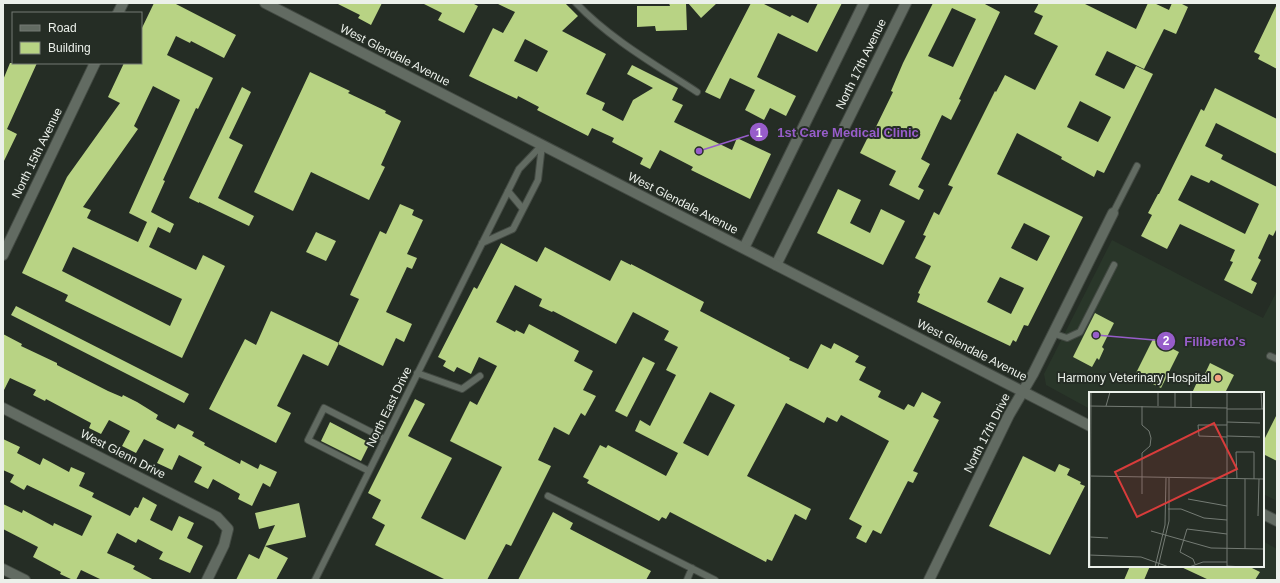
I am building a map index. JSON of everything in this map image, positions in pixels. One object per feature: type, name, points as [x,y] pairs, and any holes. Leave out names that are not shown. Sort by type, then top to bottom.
[{"type":"street","points":[[118,12],[123,3]]},
{"type":"street","name":"West Glendale Avenue","points":[[265,3],[1089,425]]},
{"type":"street","name":"North 17th Avenue","points":[[744,248],[864,3]]},
{"type":"street","name":"North 17th Avenue","points":[[776,264],[906,3]]},
{"type":"street","name":"North 15th Avenue","points":[[3,255],[95,64]]},
{"type":"street","name":"North 17th Drive","points":[[929,580],[1009,415],[1023,391],[1113,213]]},
{"type":"street","name":"West Glenn Drive","points":[[3,408],[217,517],[228,528],[224,545],[207,580]]},
{"type":"street","points":[[1264,514],[1277,521]]},
{"type":"street","points":[[3,569],[25,580]]},
{"type":"lane","points":[[576,3],[588,16],[630,48],[697,92]]},
{"type":"lane","name":"North East Drive","points":[[315,580],[519,169],[542,145]]},
{"type":"lane","points":[[482,243],[513,229],[538,180],[542,145]]},
{"type":"lane","points":[[1113,213],[1138,166]]},
{"type":"lane","points":[[508,191],[523,209]]},
{"type":"lane","points":[[1052,333],[1067,338],[1080,332],[1114,265]]},
{"type":"lane","points":[[1270,356],[1277,359]]},
{"type":"lane","points":[[418,373],[462,389],[480,376]]},
{"type":"lane","points":[[369,471],[308,440],[324,408],[385,439]]},
{"type":"lane","points":[[548,496],[715,580]]},
{"type":"lane","points":[[687,580],[692,568]]},
{"type":"shaded area","points":[[1112,240],[1263,318],[1277,291],[1277,501],[1264,494],[1264,392],[1089,392],[1089,408],[1046,385],[1044,374]]},
{"type":"shaded area","points":[[1264,542],[1277,549],[1277,580],[1203,580],[1210,567],[1264,567]]},
{"type":"building","points":[[154,3],[174,3],[236,35],[224,58],[191,41],[190,43],[176,36],[167,55],[213,78],[198,109],[196,108],[163,180],[165,181],[151,212],[174,224],[170,233],[158,227],[149,247],[196,270],[203,255],[225,266],[182,358],[65,301],[68,295],[22,273],[67,177],[120,103],[108,97],[124,64],[142,64],[142,28]],"holes":[[[153,86],[180,100],[129,213],[147,222],[138,242],[87,218],[91,210],[83,207],[138,129],[134,126]],[[73,247],[182,299],[170,326],[62,271]]]},
{"type":"building","points":[[336,3],[382,3],[371,25],[358,18],[360,15]]},
{"type":"building","points":[[422,3],[472,3],[478,6],[464,33],[438,20],[442,13]]},
{"type":"building","points":[[496,3],[565,3],[578,16],[562,31],[606,54],[586,94],[605,103],[602,110],[623,121],[633,100],[653,88],[627,74],[632,65],[678,88],[672,100],[683,105],[674,122],[732,150],[737,138],[771,154],[750,199],[691,170],[693,167],[660,150],[650,169],[640,164],[643,158],[612,142],[614,138],[592,128],[588,136],[537,110],[539,107],[518,96],[517,99],[469,76],[493,28],[503,33],[515,12]],"holes":[[[525,39],[548,51],[537,72],[514,61]]]},
{"type":"building","points":[[669,3],[686,3],[687,30],[656,31],[655,26],[637,27],[637,6],[670,6]]},
{"type":"building","points":[[688,3],[717,3],[701,18]]},
{"type":"building","points":[[751,3],[762,3],[790,17],[792,15],[808,23],[818,3],[842,3],[817,52],[778,33],[757,77],[796,96],[786,116],[770,108],[764,120],[745,110],[755,90],[730,78],[720,99],[705,92]]},
{"type":"building","points":[[933,3],[983,3],[1000,12],[959,99],[961,100],[951,120],[942,115],[921,159],[930,164],[918,187],[924,190],[919,200],[889,185],[896,171],[860,153],[870,133],[872,135],[893,92],[891,91],[903,63]],"holes":[[[952,8],[976,19],[953,67],[928,56]]]},
{"type":"building","points":[[1039,3],[1083,3],[1136,29],[1148,3],[1154,3],[1169,10],[1172,3],[1180,3],[1188,7],[1176,34],[1164,29],[1144,69],[1107,51],[1095,75],[1124,89],[1136,66],[1153,74],[1104,173],[1097,170],[1094,177],[1061,159],[1062,157],[1017,133],[997,174],[1083,217],[1028,326],[1024,325],[1016,342],[1013,340],[1010,346],[917,302],[920,294],[918,293],[931,266],[915,258],[926,236],[923,235],[934,212],[939,215],[953,187],[948,185],[995,91],[996,92],[1005,75],[1035,90],[1058,46],[1034,34],[1043,16],[1034,12]],"holes":[[[1080,101],[1111,117],[1098,142],[1067,127]],[[1024,223],[1050,236],[1037,261],[1011,248]],[[1000,277],[1024,288],[1011,314],[987,302]]]},
{"type":"building","points":[[1277,4],[1277,69],[1258,59],[1260,55],[1254,52]]},
{"type":"building","points":[[10,63],[37,64],[7,129],[17,134],[3,163],[3,80]]},
{"type":"building","points":[[310,72],[350,91],[348,93],[386,111],[385,113],[401,121],[381,165],[385,167],[369,200],[311,172],[293,211],[254,192]]},
{"type":"building","points":[[242,87],[251,92],[229,138],[243,145],[218,198],[254,216],[249,226],[189,198]]},
{"type":"building","points":[[1215,88],[1277,119],[1277,154],[1216,123],[1205,146],[1223,155],[1221,159],[1277,187],[1277,228],[1273,236],[1269,234],[1258,258],[1261,260],[1251,280],[1257,283],[1252,294],[1224,280],[1233,262],[1230,261],[1235,250],[1180,224],[1167,249],[1141,236],[1152,215],[1148,213],[1201,109],[1204,111]],"holes":[[[1191,175],[1209,183],[1211,180],[1259,204],[1245,234],[1178,200]]]},
{"type":"building","points":[[838,189],[861,200],[850,223],[870,233],[881,209],[905,221],[883,265],[817,233]]},
{"type":"building","points":[[400,204],[414,210],[412,215],[423,220],[407,254],[417,258],[412,269],[407,267],[386,312],[412,324],[404,342],[396,338],[383,366],[338,344],[359,299],[350,295],[380,231],[386,234]]},
{"type":"building","points":[[316,232],[336,241],[326,261],[306,252]]},
{"type":"building","points":[[501,243],[537,262],[545,247],[610,281],[621,260],[704,302],[700,311],[808,369],[821,344],[831,349],[834,343],[859,356],[855,362],[866,367],[859,380],[881,391],[878,397],[904,410],[908,404],[914,407],[922,392],[941,402],[933,417],[939,420],[913,471],[918,473],[913,483],[908,481],[881,534],[873,530],[866,543],[856,538],[862,526],[849,519],[889,441],[841,415],[837,422],[827,417],[824,423],[786,403],[747,476],[811,509],[806,520],[795,514],[772,561],[767,559],[766,562],[670,512],[666,519],[662,517],[659,521],[587,483],[589,480],[583,477],[600,445],[606,448],[608,445],[666,476],[678,453],[635,431],[640,420],[650,426],[676,375],[666,370],[678,347],[664,340],[669,331],[633,312],[616,344],[553,311],[552,312],[539,306],[542,299],[515,285],[496,322],[515,332],[516,330],[524,334],[529,324],[579,351],[574,361],[593,371],[583,390],[596,396],[585,416],[581,413],[569,435],[554,427],[538,460],[551,466],[511,546],[506,544],[487,580],[446,580],[375,545],[385,525],[372,518],[381,500],[368,493],[415,399],[425,404],[408,436],[452,458],[421,518],[465,540],[502,467],[450,441],[470,401],[477,405],[497,366],[479,357],[471,374],[457,367],[454,372],[443,366],[446,361],[438,357],[474,287],[477,289]],"holes":[[[710,392],[735,405],[708,456],[683,443]]]},
{"type":"building","points":[[16,306],[189,394],[184,403],[11,315]]},
{"type":"building","points":[[271,311],[339,343],[328,366],[303,354],[277,406],[291,413],[276,443],[209,409],[245,339],[256,345]]},
{"type":"building","points":[[1095,313],[1114,323],[1102,347],[1104,349],[1099,360],[1097,358],[1092,367],[1073,357]]},
{"type":"building","points":[[3,334],[22,344],[21,346],[57,363],[57,365],[108,391],[122,397],[123,395],[137,402],[158,415],[156,419],[175,429],[178,424],[194,432],[192,436],[205,443],[204,445],[240,464],[241,460],[258,469],[260,464],[277,472],[270,487],[263,483],[252,506],[238,499],[240,494],[213,479],[208,489],[194,482],[202,467],[179,455],[172,470],[157,463],[164,449],[144,439],[136,453],[122,446],[130,431],[109,420],[101,434],[89,428],[91,423],[46,399],[45,401],[33,395],[36,390],[10,378],[3,392]]},
{"type":"building","points":[[1153,339],[1179,352],[1161,388],[1135,375]]},
{"type":"building","points":[[643,357],[655,363],[627,417],[615,411]]},
{"type":"building","name":"Harmony Veterinary Hospital","points":[[1210,363],[1234,375],[1226,392],[1192,392],[1198,380],[1201,382]]},
{"type":"building","points":[[1277,414],[1277,461],[1264,454],[1264,440]]},
{"type":"building","points":[[330,422],[370,443],[361,461],[321,441]]},
{"type":"building","points":[[3,439],[20,447],[17,453],[40,465],[43,458],[69,472],[71,467],[85,473],[79,486],[94,493],[92,497],[130,516],[135,507],[138,508],[143,497],[157,505],[150,520],[172,531],[179,516],[194,523],[187,538],[203,546],[190,573],[159,559],[163,552],[138,539],[136,543],[117,533],[107,553],[135,566],[133,569],[154,580],[102,580],[81,570],[76,580],[73,580],[60,574],[61,572],[33,557],[38,547],[3,529],[3,504],[22,513],[23,510],[53,526],[54,523],[82,536],[92,516],[27,485],[24,490],[10,482],[14,475],[3,470]]},
{"type":"building","points":[[1023,456],[1055,472],[1059,464],[1070,469],[1067,475],[1081,482],[1080,484],[1085,486],[1050,555],[989,526]]},
{"type":"building","points":[[299,503],[306,537],[265,546],[275,525],[259,529],[255,513]]},
{"type":"building","points":[[553,512],[573,523],[570,529],[651,571],[646,580],[518,580]]},
{"type":"building","points":[[265,546],[288,558],[276,580],[236,580],[249,554],[259,559]]},
{"type":"building","points":[[1130,567],[1150,567],[1144,580],[1124,580]]},
{"type":"building","points":[[1181,567],[1250,567],[1260,572],[1255,580],[1209,580]]},
{"type":"place","name":"1st Care Medical Clinic","points":[[699,151]]},
{"type":"place","name":"Filiberto's","points":[[1096,335]]},
{"type":"place","name":"Harmony Veterinary Hospital","points":[[1218,378]]}]
